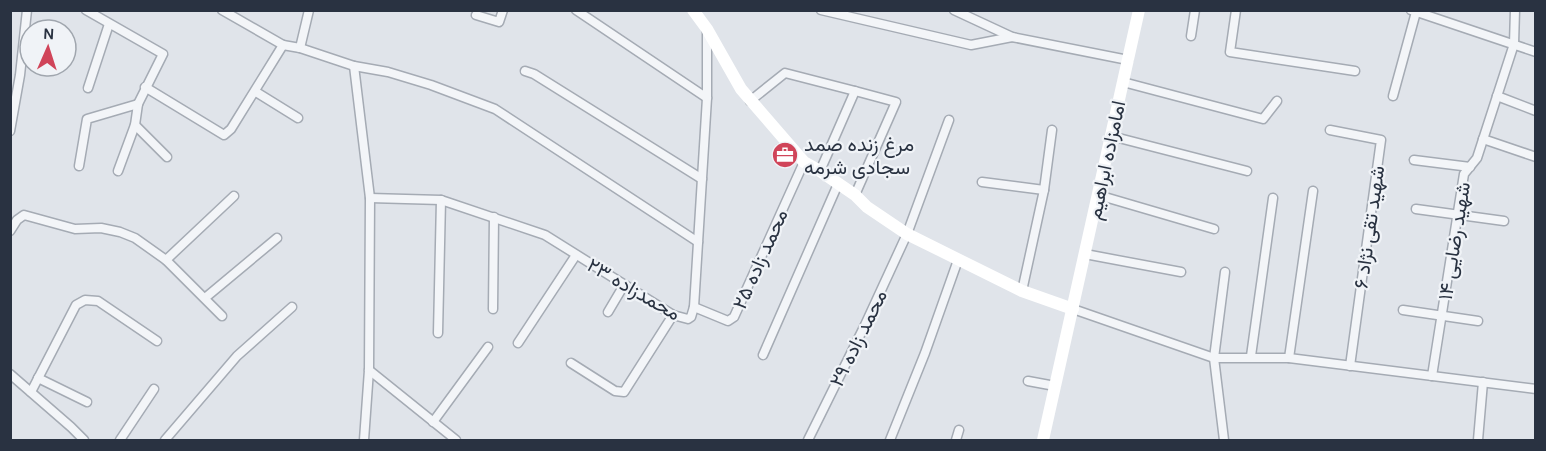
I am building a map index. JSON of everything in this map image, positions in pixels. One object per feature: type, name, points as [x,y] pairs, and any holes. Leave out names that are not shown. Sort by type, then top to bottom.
[{"type":"street","points":[[10,131],[20,75],[27,10]]},
{"type":"street","points":[[86,10],[163,54],[138,104],[135,124],[118,171]]},
{"type":"street","points":[[222,10],[283,45],[431,85],[495,110],[698,242]]},
{"type":"street","points":[[300,48],[309,10]]},
{"type":"street","points":[[476,15],[500,22],[503,10]]},
{"type":"street","points":[[576,10],[707,98]]},
{"type":"street","points":[[693,10],[707,29],[741,89],[804,162],[855,195],[867,207],[907,234],[1022,291],[1214,358],[1289,357],[1536,389]]},
{"type":"street","points":[[821,10],[971,45],[1012,37]]},
{"type":"street","points":[[954,10],[1012,37],[1128,60]]},
{"type":"street","name":"امامزاده ابراهیم","points":[[1043,441],[1139,10]]},
{"type":"street","points":[[1191,36],[1195,10]]},
{"type":"street","points":[[1236,10],[1230,52],[1355,71]]},
{"type":"street","name":"شهید رضایی ۱۴","points":[[1432,376],[1464,174],[1477,158],[1514,44],[1515,10]]},
{"type":"street","points":[[1393,96],[1413,11],[1536,52]]},
{"type":"street","points":[[88,88],[109,24]]},
{"type":"street","name":"محمدزاده ۲۳","points":[[370,198],[441,200],[545,235],[673,315],[688,320],[694,307],[707,98],[707,29]]},
{"type":"street","points":[[145,87],[224,135],[231,129],[256,92],[283,45]]},
{"type":"street","points":[[354,66],[370,198],[369,370],[364,441]]},
{"type":"street","points":[[525,71],[534,74],[702,179]]},
{"type":"street","points":[[750,101],[785,74],[896,102],[855,195]]},
{"type":"street","points":[[1123,82],[1263,119],[1277,101]]},
{"type":"street","points":[[820,171],[855,91]]},
{"type":"street","points":[[256,92],[298,118]]},
{"type":"street","points":[[1497,96],[1536,111]]},
{"type":"street","points":[[79,166],[87,119],[138,104]]},
{"type":"street","name":"محمد زاده ۲۹","points":[[808,441],[866,325],[907,234],[949,120]]},
{"type":"street","points":[[135,124],[167,157]]},
{"type":"street","points":[[1022,291],[1044,190],[1052,130]]},
{"type":"street","name":"شهید تقی نژاد ۶","points":[[1330,130],[1381,140],[1350,366]]},
{"type":"street","points":[[1111,136],[1247,171]]},
{"type":"street","points":[[1483,139],[1536,157]]},
{"type":"street","points":[[1414,160],[1470,167]]},
{"type":"street","name":"محمد زاده ۲۵","points":[[694,307],[728,321],[734,317],[804,162]]},
{"type":"street","points":[[982,182],[1044,190]]},
{"type":"street","points":[[763,355],[838,184]]},
{"type":"street","points":[[1289,357],[1313,191]]},
{"type":"street","points":[[1098,195],[1214,229]]},
{"type":"street","points":[[166,260],[234,196]]},
{"type":"street","points":[[1251,356],[1274,198]]},
{"type":"street","points":[[438,333],[441,200]]},
{"type":"street","points":[[1416,209],[1504,221]]},
{"type":"street","points":[[10,231],[17,219],[24,214],[75,229],[100,228],[135,238],[166,260],[222,316]]},
{"type":"street","points":[[493,309],[494,217]]},
{"type":"street","points":[[205,298],[278,238]]},
{"type":"street","points":[[1085,254],[1181,272]]},
{"type":"street","points":[[518,343],[576,255]]},
{"type":"street","points":[[890,441],[925,353],[958,260]]},
{"type":"street","points":[[1224,441],[1214,358],[1226,272]]},
{"type":"street","points":[[608,312],[624,285]]},
{"type":"street","points":[[31,392],[76,305],[85,300],[98,301],[157,340]]},
{"type":"street","points":[[165,441],[237,356],[292,307]]},
{"type":"street","points":[[1403,310],[1478,321]]},
{"type":"street","points":[[571,363],[615,392],[624,392],[673,315]]},
{"type":"street","points":[[433,422],[488,346]]},
{"type":"street","points":[[369,370],[456,441]]},
{"type":"street","points":[[10,374],[84,441]]},
{"type":"street","points":[[38,378],[87,402]]},
{"type":"street","points":[[1028,381],[1055,386]]},
{"type":"street","points":[[1478,441],[1483,382]]},
{"type":"street","points":[[120,441],[154,389]]},
{"type":"street","points":[[956,441],[959,430]]},
{"type":"place","name":"مرغ زنده صمد سجادی شرمه","points":[[785,155]]}]
